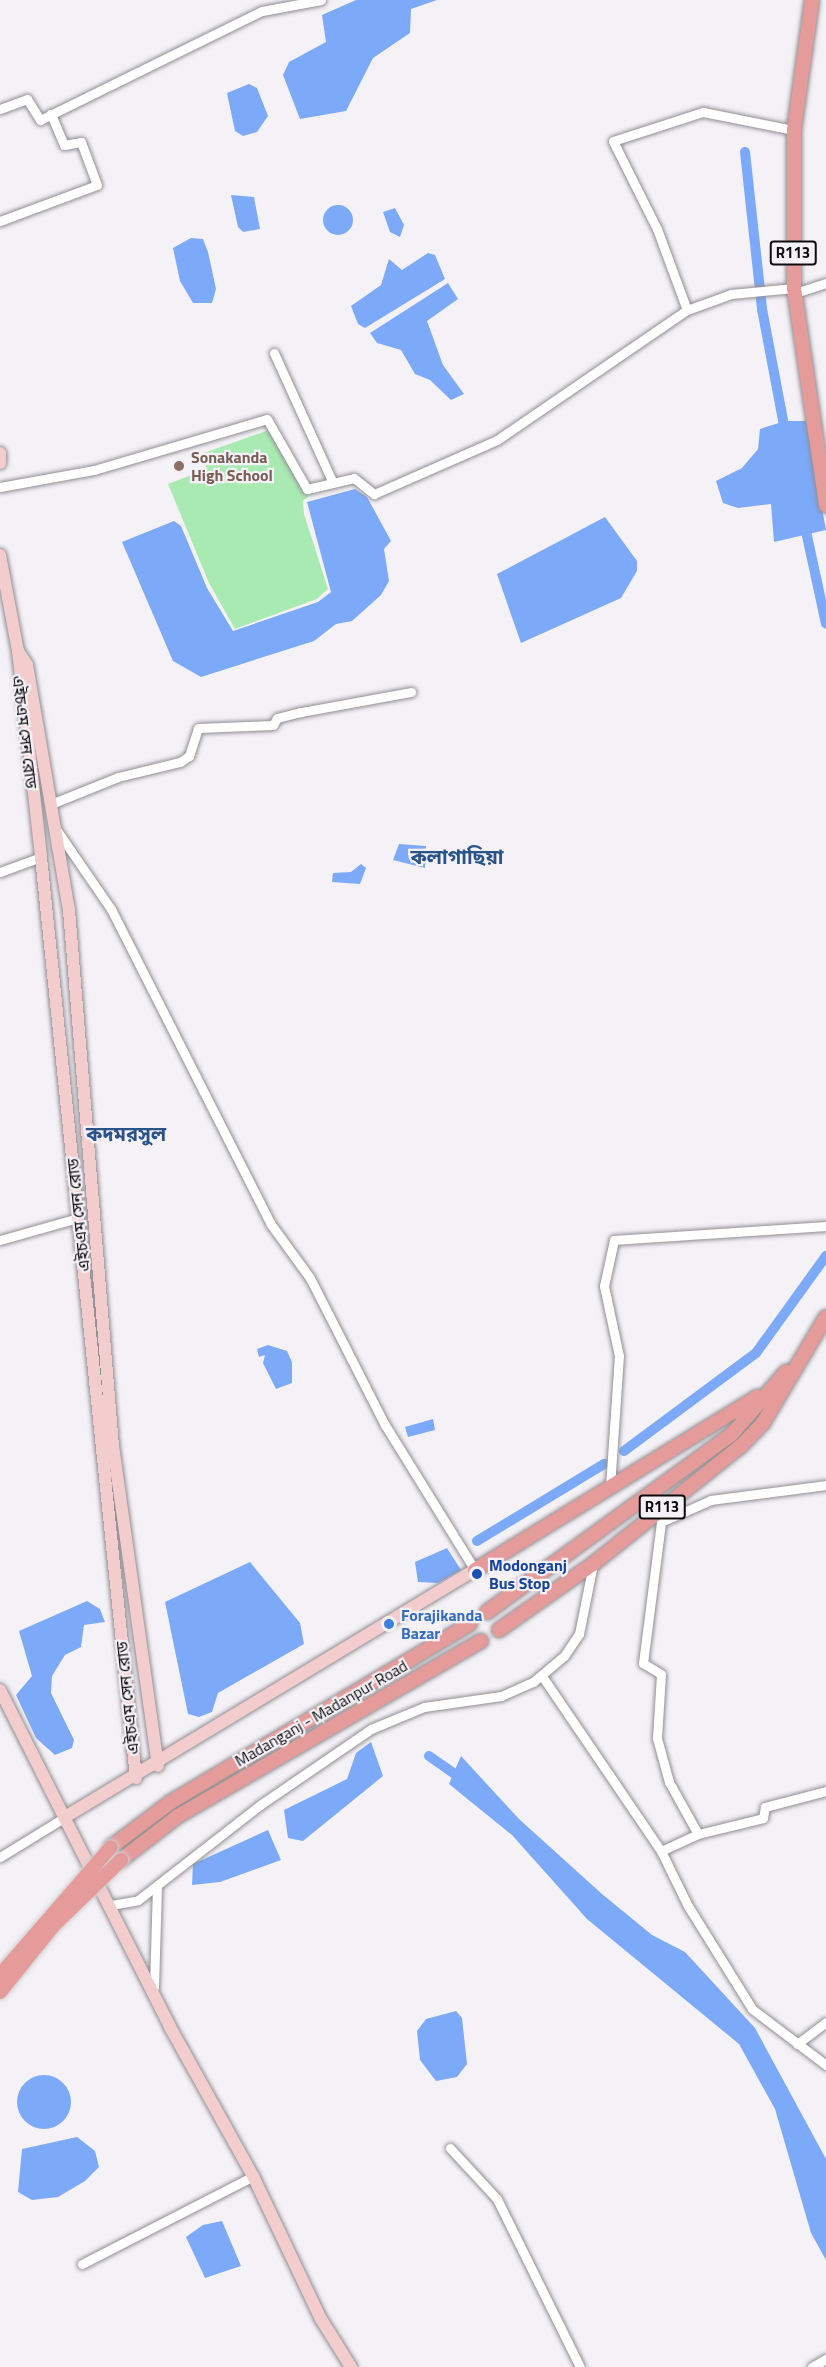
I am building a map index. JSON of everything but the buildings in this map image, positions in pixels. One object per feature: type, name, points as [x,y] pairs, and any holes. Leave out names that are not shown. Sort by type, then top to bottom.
[{"type":"main road","name":"R113","points":[[812,0],[794,130],[792,290],[826,506]]},
{"type":"main road","points":[[0,453],[0,463]]},
{"type":"main road","name":"এইচএম সেন রোড","points":[[0,555],[18,651],[41,857],[136,1778]]},
{"type":"main road","name":"এইচএম সেন রোড","points":[[18,651],[27,665],[55,824],[98,1214],[113,1446],[158,1766]]},
{"type":"main road","points":[[36,821],[55,824]]},
{"type":"main road","name":"R113","points":[[499,1630],[594,1564],[741,1446],[774,1407],[797,1360],[826,1317]]},
{"type":"main road","name":"R113","points":[[487,1612],[731,1435],[797,1360]]},
{"type":"main road","points":[[65,1817],[158,1766],[772,1386]]},
{"type":"main road","name":"Madanganj - Madanpur Road","points":[[0,1975],[111,1847],[171,1802],[470,1624]]},
{"type":"main road","name":"Madanganj - Madanpur Road","points":[[0,1992],[53,1926],[121,1860],[178,1816],[481,1641]]},
{"type":"main road","points":[[0,1690],[154,1987],[170,2027],[253,2176],[321,2319],[351,2367]]},
{"type":"street","points":[[0,109],[27,99],[37,118],[51,114],[262,11],[321,0]]},
{"type":"street","points":[[687,310],[657,229],[613,141],[703,112],[794,130]]},
{"type":"street","points":[[0,220],[97,185],[81,142],[64,146],[51,114]]},
{"type":"street","points":[[0,487],[94,470],[267,419],[307,489],[332,481],[361,479],[374,494],[497,440],[687,310],[731,294],[792,290],[826,283]]},
{"type":"street","points":[[274,353],[332,481]]},
{"type":"street","points":[[51,804],[118,777],[180,762],[201,728],[273,725],[277,718],[301,712],[411,692]]},
{"type":"street","points":[[55,824],[111,909],[270,1223],[310,1278],[385,1425],[475,1570]]},
{"type":"street","points":[[0,872],[41,857]]},
{"type":"street","points":[[0,1240],[78,1218]]},
{"type":"street","points":[[610,1487],[619,1356],[604,1286],[614,1240],[826,1226]]},
{"type":"street","points":[[699,1834],[669,1782],[657,1738],[661,1674],[643,1664],[661,1522],[711,1500],[826,1485]]},
{"type":"street","points":[[111,1905],[138,1900],[260,1805],[371,1729],[424,1707],[501,1696],[542,1676],[579,1634],[594,1564]]},
{"type":"street","points":[[542,1676],[661,1851],[687,1906],[752,2009],[826,2065]]},
{"type":"street","points":[[661,1851],[699,1834],[763,1818],[765,1807],[826,1791]]},
{"type":"street","points":[[0,1857],[65,1817]]},
{"type":"street","points":[[154,1987],[157,1887]]},
{"type":"street","points":[[796,2044],[826,2022]]},
{"type":"street","points":[[450,2148],[496,2199],[580,2367]]},
{"type":"street","points":[[82,2264],[253,2176]]},
{"type":"street","points":[[812,2367],[826,2359]]},
{"type":"green space","points":[[277,427],[312,493],[303,501],[304,514],[328,589],[317,599],[235,629],[209,583],[168,484],[207,469],[201,454]]},
{"type":"water","points":[[356,0],[437,0],[411,9],[410,33],[373,58],[346,111],[300,119],[283,75],[289,62],[326,42],[322,15]]},
{"type":"water","points":[[249,84],[257,88],[268,116],[257,132],[243,136],[235,131],[227,93]]},
{"type":"water","points":[[231,195],[254,197],[260,229],[243,232],[238,227]]},
{"type":"water","points":[[338,205],[349,209],[353,220],[349,231],[338,235],[327,231],[323,220],[327,209]]},
{"type":"water","points":[[395,208],[404,225],[400,237],[390,232],[383,212]]},
{"type":"water","points":[[191,238],[203,239],[208,252],[216,289],[212,303],[193,303],[180,281],[173,248]]},
{"type":"water","points":[[428,253],[435,255],[445,279],[365,328],[358,324],[351,306],[381,285],[389,259],[402,270]]},
{"type":"water","points":[[448,283],[458,299],[427,321],[443,365],[464,394],[451,400],[430,380],[415,374],[401,350],[377,343],[370,333]]},
{"type":"water","points":[[785,421],[806,421],[826,530],[774,542],[771,504],[738,508],[723,503],[716,481],[742,468],[758,449],[760,429]]},
{"type":"water","points":[[355,489],[367,497],[391,541],[384,549],[389,581],[381,595],[352,621],[336,624],[314,641],[201,677],[173,661],[122,542],[174,521],[181,526],[207,588],[233,631],[318,602],[331,592],[307,502]]},
{"type":"water","points":[[605,517],[637,561],[637,571],[621,598],[521,643],[497,574]]},
{"type":"water","points":[[399,844],[426,846],[425,868],[393,860]]},
{"type":"water","points":[[361,864],[366,868],[360,884],[332,882],[333,873],[351,872]]},
{"type":"water","points":[[268,1345],[287,1351],[292,1362],[292,1383],[276,1389],[263,1363],[265,1355],[259,1357],[257,1349]]},
{"type":"water","points":[[433,1419],[435,1430],[408,1437],[405,1427]]},
{"type":"water","points":[[447,1548],[461,1570],[438,1583],[418,1582],[415,1562]]},
{"type":"water","points":[[250,1562],[300,1623],[304,1644],[218,1693],[212,1712],[199,1717],[188,1714],[165,1602]]},
{"type":"water","points":[[87,1601],[100,1609],[105,1622],[84,1625],[81,1647],[65,1655],[52,1676],[51,1693],[74,1740],[72,1748],[55,1755],[36,1738],[16,1695],[32,1676],[19,1631]]},
{"type":"water","points":[[371,1742],[383,1776],[303,1841],[288,1838],[284,1810],[347,1779],[356,1753]]},
{"type":"water","points":[[461,1756],[519,1819],[602,1894],[652,1935],[685,1952],[755,2028],[826,2159],[826,2260],[811,2233],[775,2109],[739,2044],[587,1919],[512,1835],[449,1784]]},
{"type":"water","points":[[268,1830],[281,1860],[220,1882],[192,1885],[193,1864]]},
{"type":"water","points":[[456,2011],[462,2018],[467,2064],[457,2077],[436,2081],[420,2060],[417,2031],[426,2019]]},
{"type":"water","points":[[44,2075],[54,2077],[63,2083],[69,2092],[71,2102],[69,2112],[63,2121],[54,2127],[44,2129],[34,2127],[25,2121],[19,2112],[17,2102],[19,2092],[25,2083],[34,2077]]},
{"type":"water","points":[[77,2137],[95,2151],[99,2167],[85,2181],[58,2197],[32,2200],[18,2192],[22,2149]]},
{"type":"water","points":[[222,2221],[241,2266],[205,2278],[186,2237],[203,2225]]},
{"type":"waterway","points":[[745,152],[762,309],[786,436]]},
{"type":"waterway","points":[[804,522],[826,624]]},
{"type":"waterway","points":[[624,1451],[756,1353],[826,1256]]},
{"type":"waterway","points":[[477,1541],[604,1464]]},
{"type":"waterway","points":[[429,1756],[465,1781]]},
{"type":"place","name":"Sonakanda High School","points":[[179,466]]},
{"type":"place","name":"Modonganj Bus Stop","points":[[477,1574]]},
{"type":"place","name":"Forajikanda Bazar","points":[[389,1624]]},
{"type":"district","name":"কলাগাছিয়া","points":[[457,856]]},
{"type":"district","name":"কদমরসুল","points":[[126,1133]]}]
